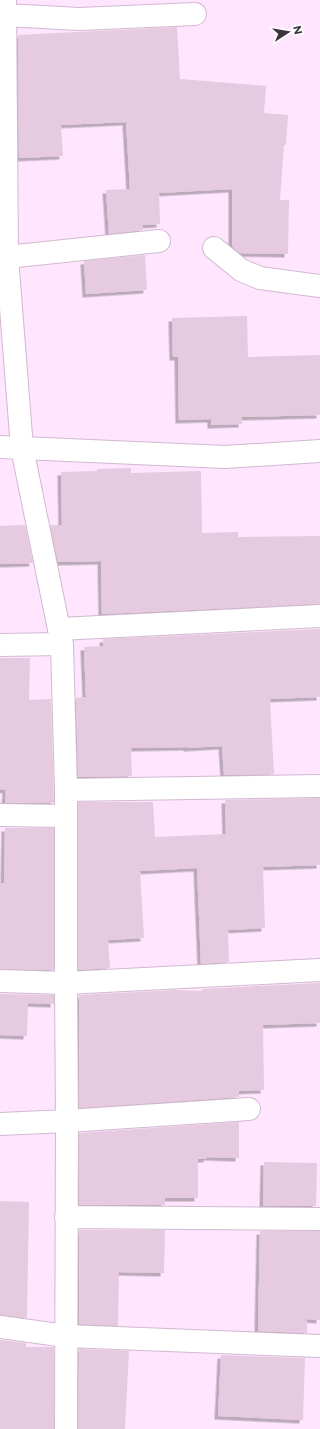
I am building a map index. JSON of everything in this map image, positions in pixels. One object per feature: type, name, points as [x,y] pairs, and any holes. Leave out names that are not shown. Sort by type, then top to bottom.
[{"type":"street","points":[[66,1429],[66,790],[61,636],[22,448],[7,258],[2,78],[5,8],[79,19],[195,14]]},
{"type":"street","points":[[7,258],[159,241]]},
{"type":"street","points":[[214,248],[242,270],[260,278],[320,286]]},
{"type":"street","points":[[0,447],[225,457],[320,452]]},
{"type":"street","points":[[0,645],[61,636],[320,616]]},
{"type":"street","points":[[66,790],[320,786]]},
{"type":"street","points":[[0,815],[65,816]]},
{"type":"street","points":[[0,981],[66,983],[320,970]]},
{"type":"street","points":[[0,1124],[248,1109]]},
{"type":"street","points":[[66,1217],[320,1219]]},
{"type":"street","points":[[0,1326],[66,1336],[320,1346]]},
{"type":"building","points":[[177,27],[180,79],[266,86],[264,113],[288,115],[280,200],[289,200],[288,254],[239,253],[232,246],[232,189],[159,193],[160,224],[143,225],[143,230],[109,234],[106,190],[130,189],[126,122],[61,125],[63,156],[19,158],[18,35]]},
{"type":"building","points":[[145,255],[147,290],[86,294],[84,261]]},
{"type":"building","points":[[247,316],[248,357],[320,355],[320,415],[242,417],[242,424],[211,425],[211,419],[179,420],[178,357],[173,357],[172,318]]},
{"type":"building","points":[[131,468],[131,473],[201,471],[202,533],[238,532],[238,537],[320,536],[320,604],[102,614],[101,561],[58,562],[50,525],[62,525],[61,472]]},
{"type":"building","points":[[25,525],[33,563],[0,564],[0,526]]},
{"type":"building","points":[[320,629],[320,697],[270,699],[274,774],[224,775],[222,746],[187,748],[131,748],[132,776],[78,777],[76,698],[86,697],[84,647],[103,646],[103,639]]},
{"type":"building","points":[[0,658],[30,658],[29,700],[51,699],[54,803],[5,803],[6,790],[0,789]]},
{"type":"building","points":[[320,798],[320,865],[263,867],[265,928],[228,930],[229,962],[201,964],[197,868],[140,871],[144,938],[108,940],[110,968],[78,970],[78,802],[153,802],[155,837],[226,834],[225,800]]},
{"type":"building","points":[[5,828],[54,828],[54,970],[0,969],[0,883],[4,883]]},
{"type":"building","points":[[320,983],[320,1023],[263,1025],[264,1090],[239,1091],[239,1097],[79,1108],[79,995],[177,990],[202,991],[202,989]]},
{"type":"building","points":[[0,994],[54,995],[54,1004],[28,1003],[27,1036],[0,1035]]},
{"type":"building","points":[[239,1122],[239,1158],[207,1157],[207,1159],[198,1159],[198,1198],[165,1198],[165,1205],[79,1205],[79,1133]]},
{"type":"building","points":[[264,1162],[317,1163],[316,1206],[263,1206]]},
{"type":"building","points":[[0,1201],[29,1202],[27,1318],[0,1315]]},
{"type":"building","points":[[79,1230],[165,1230],[164,1273],[119,1272],[118,1326],[79,1324]]},
{"type":"building","points":[[260,1231],[320,1231],[320,1320],[307,1319],[307,1333],[258,1331]]},
{"type":"building","points":[[0,1340],[26,1343],[26,1347],[54,1347],[54,1429],[0,1429]]},
{"type":"building","points":[[79,1349],[129,1351],[125,1429],[78,1429]]},
{"type":"building","points":[[221,1355],[305,1358],[303,1420],[218,1416]]}]
